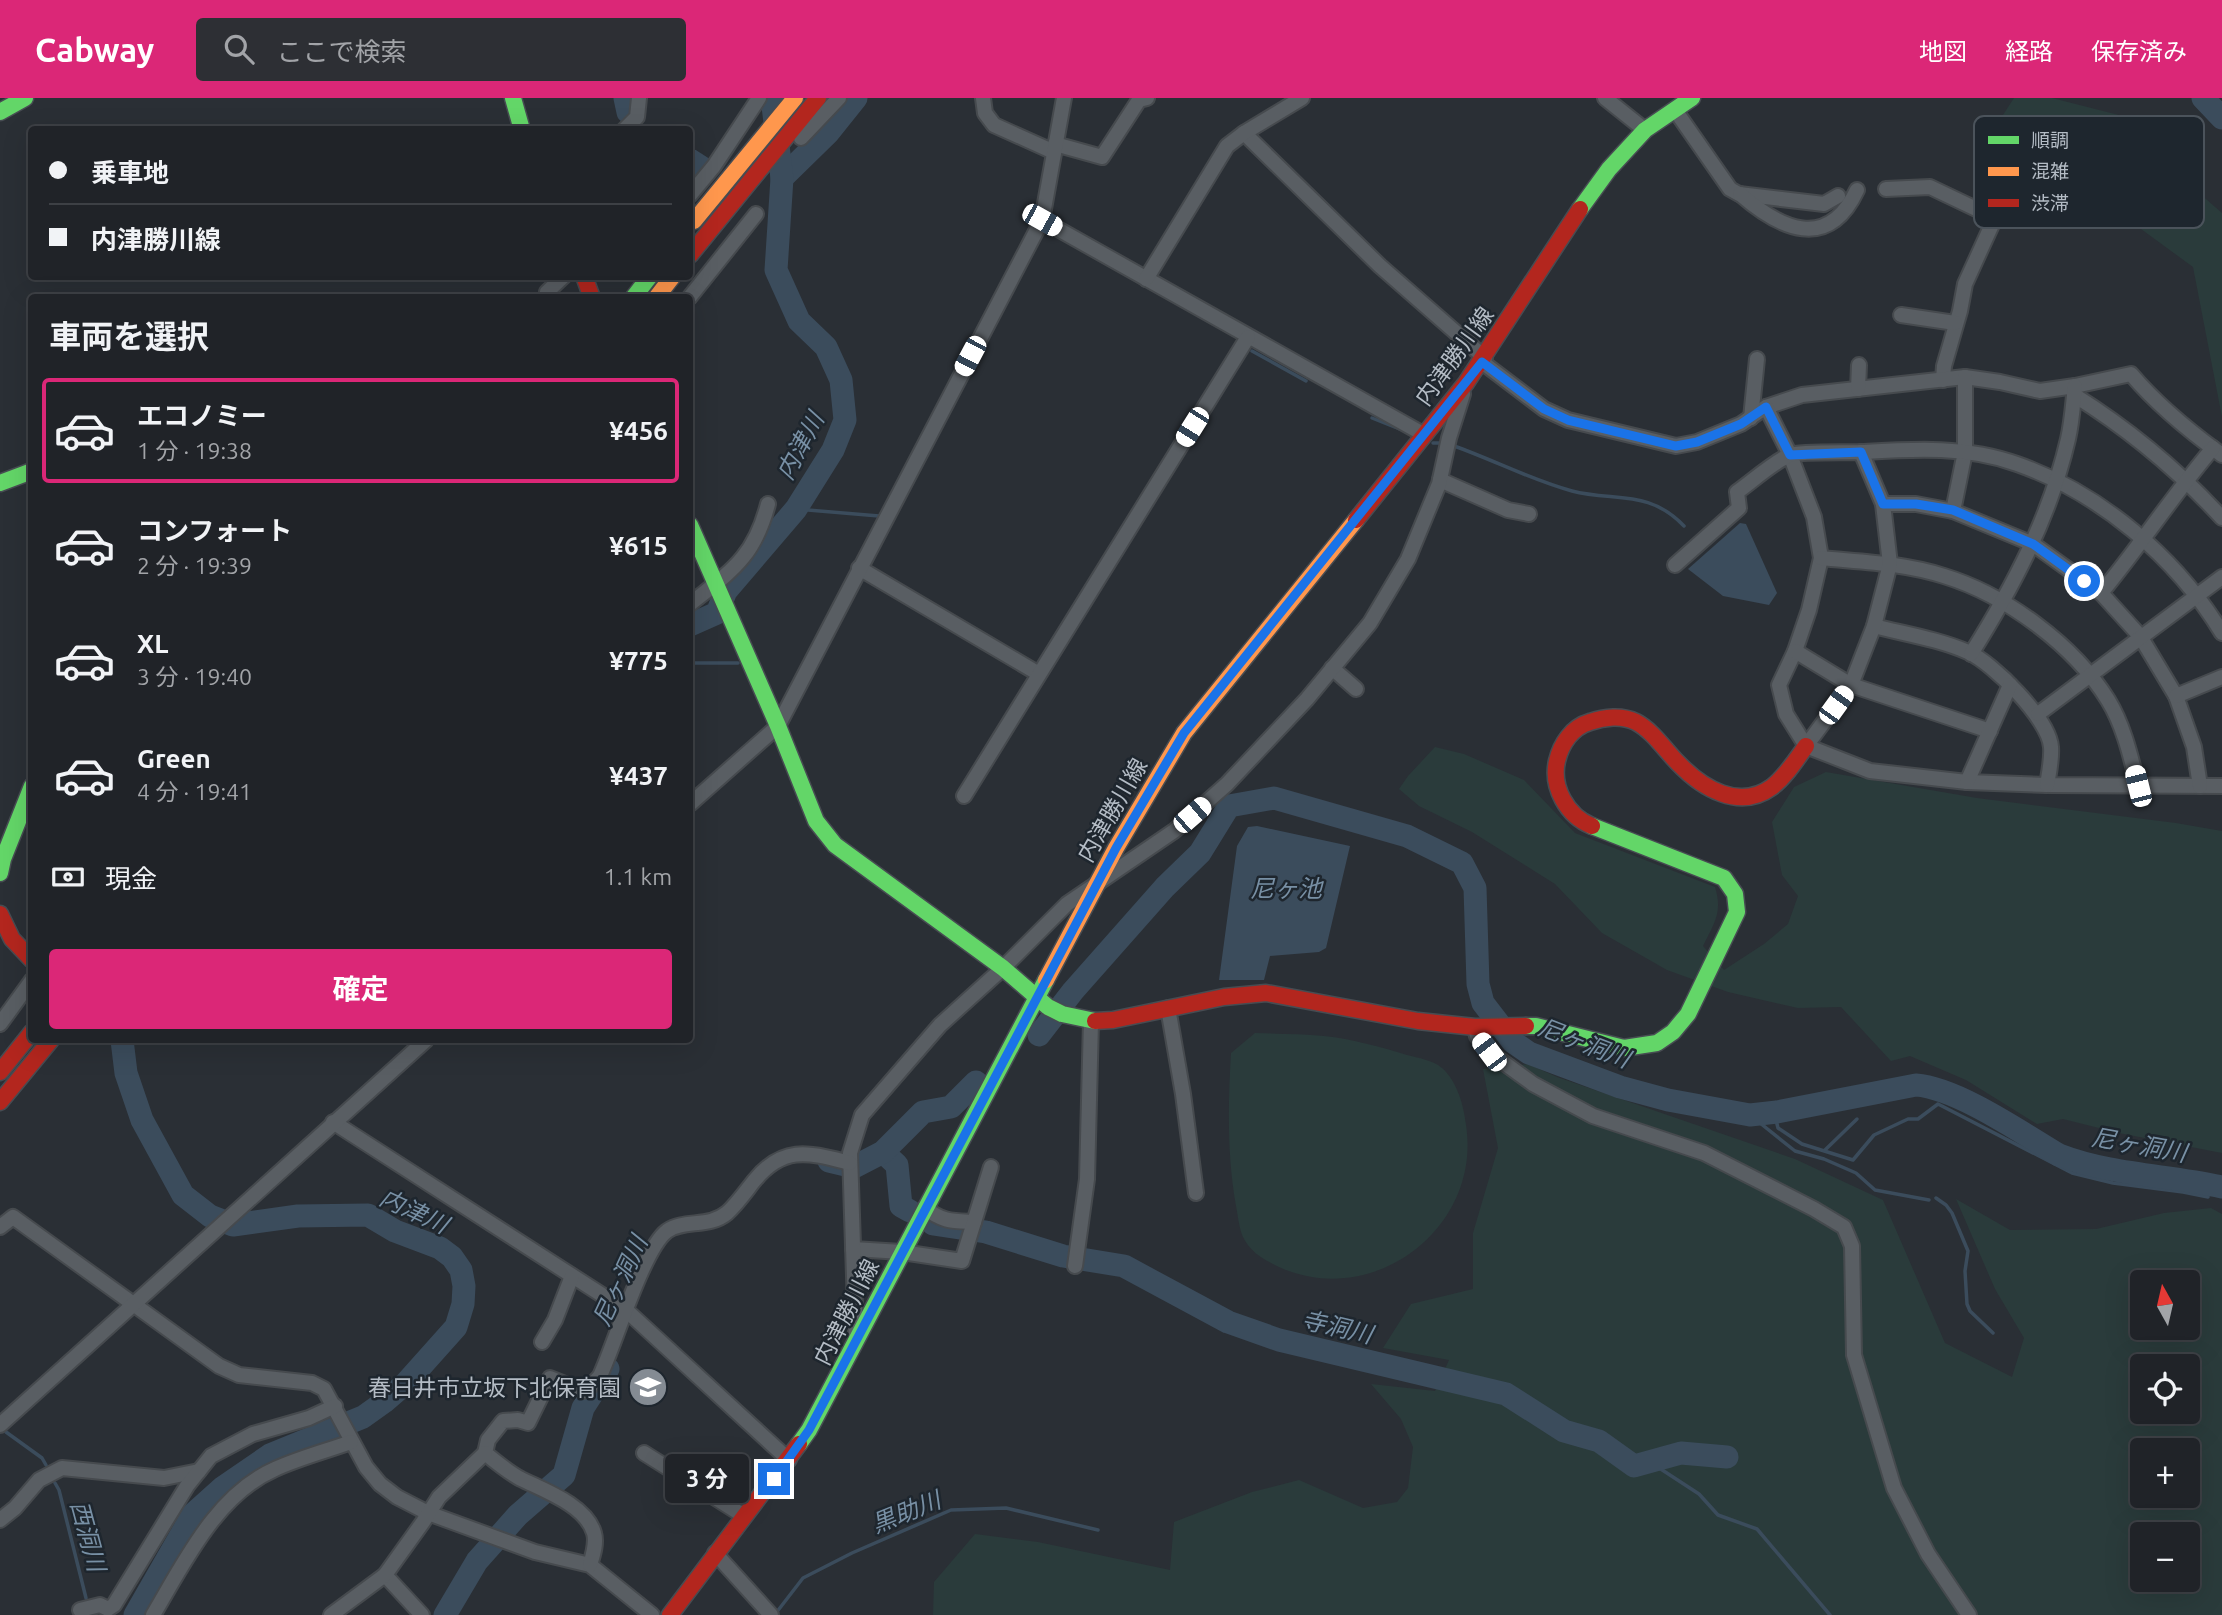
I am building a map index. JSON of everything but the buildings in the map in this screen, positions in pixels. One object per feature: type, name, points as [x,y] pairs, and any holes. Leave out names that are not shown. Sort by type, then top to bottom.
[{"type":"main road","points":[[0,112],[25,98]]},
{"type":"main road","points":[[513,98],[521,126]]},
{"type":"main road","points":[[693,222],[750,143],[795,98]]},
{"type":"main road","points":[[693,260],[818,98]]},
{"type":"main road","name":"内津勝川線","points":[[670,1615],[809,1430],[925,1208],[1049,1006],[1097,882],[1184,733],[1423,433],[1466,383],[1587,198],[1609,169],[1645,130],[1692,98]]},
{"type":"main road","points":[[636,294],[647,280]]},
{"type":"main road","points":[[659,294],[670,280]]},
{"type":"main road","points":[[0,484],[28,473]]},
{"type":"main road","points":[[693,531],[778,726],[816,821],[835,845],[1003,968],[1049,1006],[1091,1021],[1113,1020],[1224,996],[1266,993],[1418,1021],[1475,1027],[1516,1025],[1552,1029],[1624,1048],[1657,1043],[1673,1032],[1688,1014],[1737,912],[1737,898],[1732,886],[1724,878],[1585,823],[1573,815],[1563,804],[1557,791],[1555,763],[1560,747],[1584,724],[1597,719],[1629,719],[1648,731],[1696,781],[1711,792],[1745,797],[1774,786],[1806,746]]},
{"type":"main road","points":[[0,873],[28,796]]},
{"type":"main road","points":[[0,914],[9,936],[28,957]]},
{"type":"main road","points":[[0,1072],[28,1037]]},
{"type":"main road","points":[[0,1101],[48,1043]]},
{"type":"street","points":[[628,126],[638,117],[639,98]]},
{"type":"street","points":[[693,191],[714,166],[759,98]]},
{"type":"street","points":[[750,143],[780,98]]},
{"type":"street","points":[[693,260],[839,98]]},
{"type":"street","points":[[983,98],[985,113],[994,125],[1055,148],[1102,157],[1139,100],[1147,98]]},
{"type":"street","points":[[693,801],[778,726],[1042,220],[1064,98]]},
{"type":"street","points":[[1146,279],[1227,146],[1302,98]]},
{"type":"street","points":[[1605,98],[1645,130]]},
{"type":"street","points":[[1675,110],[1730,189],[1760,212],[1787,227],[1803,230],[1818,227],[1844,213],[1857,190]]},
{"type":"street","points":[[1244,133],[1483,360],[1544,409],[1568,420],[1676,446],[1697,442],[1751,418],[1766,407],[1801,395],[1965,377],[2040,391],[2075,391],[2131,374],[2149,396],[2217,452],[2186,480],[2143,541],[2101,593]]},
{"type":"street","points":[[1886,189],[1930,187],[1974,208]]},
{"type":"street","points":[[1739,194],[1824,204],[1838,196]]},
{"type":"street","points":[[692,294],[756,214]]},
{"type":"street","points":[[1042,220],[1423,433]]},
{"type":"street","points":[[1943,380],[1944,366],[1965,284],[1990,228]]},
{"type":"street","points":[[547,294],[560,280]]},
{"type":"street","points":[[1901,315],[1955,323]]},
{"type":"street","points":[[964,796],[1248,337]]},
{"type":"street","points":[[1751,418],[1757,359]]},
{"type":"street","points":[[1858,365],[1858,389]]},
{"type":"street","points":[[1953,510],[1965,453],[1965,377]]},
{"type":"street","points":[[856,1341],[850,1153],[862,1115],[940,1025],[1003,968],[1067,904],[1174,831],[1227,784],[1307,699],[1370,623],[1408,559],[1440,480],[1449,438],[1466,383]]},
{"type":"street","points":[[2075,391],[2137,437],[2186,480],[2222,518]]},
{"type":"street","points":[[1971,654],[2003,603],[2033,544],[2068,438],[2075,391]]},
{"type":"street","points":[[1766,407],[1790,455],[1814,517],[1822,558],[1796,651],[1779,685],[1786,714],[1806,746],[1870,771],[1967,782],[2222,786]]},
{"type":"street","points":[[1675,565],[1738,508],[1737,492],[1790,455],[1917,448],[1965,453],[2015,463],[2056,481],[2105,508],[2170,565],[2222,633]]},
{"type":"street","points":[[1806,746],[1851,685],[1874,626],[1890,564],[1883,504],[1861,452]]},
{"type":"street","points":[[1440,480],[1508,510],[1529,514]]},
{"type":"street","points":[[693,602],[732,572],[751,550],[762,527],[768,504]]},
{"type":"street","points":[[1883,504],[1916,504],[1953,510],[2033,544],[2101,593],[2140,636],[2176,696],[2194,747],[2200,786]]},
{"type":"street","points":[[1822,558],[1890,564],[1944,576],[2003,603],[2053,636],[2108,701],[2128,748],[2138,786]]},
{"type":"street","points":[[859,568],[1040,674]]},
{"type":"street","points":[[2038,714],[2222,577]]},
{"type":"street","points":[[1874,626],[1936,641],[1971,654],[2010,685],[2038,714],[2051,746],[2047,785]]},
{"type":"street","points":[[1796,651],[1851,685],[1990,731]]},
{"type":"street","points":[[1332,668],[1356,689]]},
{"type":"street","points":[[2176,696],[2222,677]]},
{"type":"street","points":[[1967,782],[2010,685]]},
{"type":"street","points":[[0,1024],[28,986]]},
{"type":"street","points":[[1168,1008],[1184,1094],[1196,1193]]},
{"type":"street","points":[[1075,1266],[1087,1180],[1091,1021]]},
{"type":"street","points":[[1475,1027],[1477,1036],[1489,1052],[1533,1084],[1593,1116],[1704,1153],[1814,1209],[1843,1227],[1852,1246],[1854,1355],[1894,1488],[1928,1554],[1969,1615]]},
{"type":"street","points":[[1,1423],[423,1043]]},
{"type":"street","points":[[333,1122],[626,1311],[789,1460]]},
{"type":"street","points":[[331,1615],[385,1575],[439,1497],[485,1453],[488,1440],[503,1421],[518,1420],[528,1423],[550,1378],[577,1391],[588,1389],[600,1376],[642,1271],[660,1238],[667,1231],[719,1219],[768,1165],[781,1158],[804,1154],[850,1163]]},
{"type":"street","points":[[853,1249],[902,1252],[962,1261],[991,1167]]},
{"type":"street","points":[[925,1208],[937,1218],[947,1221],[974,1222]]},
{"type":"street","points":[[0,1227],[13,1217],[219,1366],[249,1377],[312,1383],[324,1389],[366,1467],[380,1484],[397,1497],[428,1513],[535,1552],[590,1565],[652,1615]]},
{"type":"street","points":[[542,1342],[555,1320],[572,1276]]},
{"type":"street","points":[[80,1610],[100,1605],[108,1609],[114,1605],[187,1486],[211,1456],[253,1434],[309,1418],[335,1406]]},
{"type":"street","points":[[153,1615],[192,1549],[225,1506],[250,1484],[273,1470],[351,1442]]},
{"type":"street","points":[[485,1453],[509,1472],[543,1488],[576,1509],[594,1532],[595,1545],[590,1565]]},
{"type":"street","points":[[644,1453],[744,1516]]},
{"type":"street","points":[[0,1520],[15,1508],[39,1480],[62,1468],[164,1478],[199,1471]]},
{"type":"street","points":[[715,1553],[771,1615]]},
{"type":"street","points":[[385,1575],[422,1615]]},
{"type":"shaded area","points":[[2014,98],[2052,98],[2123,116],[2002,116]]},
{"type":"shaded area","points":[[2204,197],[2222,213],[2222,417],[2193,267],[2141,229],[2135,228],[2204,228]]},
{"type":"shaded area","points":[[1435,747],[1464,754],[1524,780],[1575,833],[1715,887],[1718,911],[1703,946],[1724,970],[1764,944],[1788,924],[1798,896],[1782,875],[1772,822],[1794,787],[1826,772],[1977,798],[2222,831],[2222,1153],[2063,1119],[2037,1124],[1966,1080],[1910,1056],[1891,1061],[1841,1007],[1798,1008],[1728,992],[1667,970],[1602,933],[1555,884],[1472,832],[1419,806],[1399,789]]},
{"type":"shaded area","points":[[1255,1033],[1324,1036],[1356,1041],[1430,1061],[1447,1073],[1456,1087],[1464,1110],[1466,1162],[1457,1197],[1439,1227],[1414,1251],[1384,1268],[1350,1277],[1315,1277],[1279,1267],[1258,1255],[1246,1243],[1240,1226],[1231,1168],[1230,1072],[1231,1053]]},
{"type":"shaded area","points":[[1528,1064],[1557,1077],[1795,1159],[1883,1200],[1945,1343],[2012,1377],[2024,1338],[1995,1289],[1956,1199],[2010,1230],[2096,1229],[2164,1213],[2211,1208],[2222,1214],[2222,1615],[933,1615],[934,1582],[975,1534],[1038,1542],[1170,1570],[1174,1522],[1252,1492],[1299,1480],[1363,1508],[1397,1502],[1408,1488],[1413,1447],[1401,1419],[1371,1384],[1435,1391],[1449,1360],[1383,1348],[1411,1304],[1473,1289],[1473,1233],[1498,1148],[1483,1069]]},
{"type":"water","points":[[1740,523],[1746,524],[1777,593],[1769,605],[1723,596],[1688,569]]},
{"type":"water","name":"尼ヶ池","points":[[1257,826],[1350,846],[1326,948],[1319,952],[1270,956],[1264,980],[1219,980],[1237,846],[1248,827]]},
{"type":"waterway","points":[[625,98],[628,112]]},
{"type":"waterway","name":"内津川","points":[[693,624],[717,613],[726,591],[796,509],[833,450],[845,420],[841,380],[826,347],[799,321],[776,270],[782,178],[772,98]]},
{"type":"waterway","points":[[782,178],[828,133],[856,98]]},
{"type":"waterway","points":[[2203,98],[2222,118]]},
{"type":"waterway","points":[[693,162],[704,169]]},
{"type":"waterway","points":[[1252,351],[1306,381]]},
{"type":"waterway","points":[[1372,418],[1407,432]]},
{"type":"waterway","points":[[1433,443],[1443,443]]},
{"type":"waterway","points":[[1454,446],[1572,491],[1631,499],[1658,506],[1684,526]]},
{"type":"waterway","points":[[796,509],[879,516]]},
{"type":"waterway","points":[[693,663],[738,663]]},
{"type":"waterway","name":"尼ヶ洞川","points":[[1039,1035],[1073,991],[1165,887],[1200,853],[1229,806],[1274,798],[1407,836],[1462,863],[1475,888],[1478,984],[1483,1003],[1513,1042],[1529,1053],[1620,1087],[1668,1100],[1750,1115],[1916,1085],[1932,1088],[1970,1103],[2059,1155],[2079,1162],[2222,1187]]},
{"type":"waterway","name":"内津川","points":[[122,1043],[126,1073],[142,1120],[183,1195],[210,1216],[233,1225],[298,1216],[368,1215],[395,1231],[440,1248],[452,1257],[461,1270],[464,1286],[463,1304],[456,1327],[406,1383],[384,1402],[363,1417],[270,1455],[222,1488],[193,1514],[135,1615]]},
{"type":"waterway","name":"尼ヶ洞川","points":[[829,1161],[854,1167],[883,1152],[923,1112],[951,1107],[976,1082]]},
{"type":"waterway","points":[[1774,1112],[1778,1128],[1802,1144],[1853,1160],[1874,1135],[1908,1119],[1918,1119],[1938,1104],[2072,1173],[2113,1183],[2208,1197]]},
{"type":"waterway","points":[[1750,1115],[1795,1151],[1824,1159],[1856,1173],[1875,1190],[1929,1200]]},
{"type":"waterway","points":[[1825,1150],[1857,1119]]},
{"type":"waterway","name":"寺洞川","points":[[883,1152],[897,1165],[901,1206],[910,1211]]},
{"type":"waterway","points":[[1936,1198],[1952,1213],[1968,1251],[1965,1271],[1967,1304],[1970,1311],[1993,1333]]},
{"type":"waterway","name":"寺洞川","points":[[933,1224],[986,1232],[1063,1256],[1124,1266],[1228,1322],[1279,1340],[1506,1394],[1564,1431],[1599,1441],[1634,1466],[1681,1453],[1727,1457]]},
{"type":"waterway","name":"尼ヶ洞川","points":[[445,1615],[477,1561],[518,1515],[564,1475],[583,1408],[608,1369]]},
{"type":"waterway","name":"西洞川","points":[[6,1432],[42,1458],[46,1465]]},
{"type":"waterway","points":[[1650,1462],[1699,1494],[1718,1515],[1757,1529],[1830,1615]]},
{"type":"waterway","name":"西洞川","points":[[55,1483],[86,1598]]},
{"type":"waterway","name":"黒助川","points":[[776,1613],[803,1578],[852,1553],[951,1510],[1006,1508],[1098,1530]]},
{"type":"traffic: fast","points":[[0,112],[25,98]]},
{"type":"traffic: fast","points":[[513,98],[521,126]]},
{"type":"traffic: fast","points":[[1580,209],[1609,169],[1645,130],[1692,98]]},
{"type":"traffic: fast","points":[[636,294],[647,280]]},
{"type":"traffic: fast","points":[[0,483],[28,472]]},
{"type":"traffic: fast","points":[[693,532],[778,726],[816,821],[835,845],[1003,968],[1048,1007],[1062,1014],[1095,1021]]},
{"type":"traffic: fast","points":[[0,873],[28,796]]},
{"type":"traffic: fast","points":[[1526,1026],[1536,1026],[1624,1048],[1657,1043],[1673,1032],[1688,1014],[1737,912],[1735,894],[1724,878],[1592,826]]},
{"type":"traffic: fast","points":[[799,1444],[809,1430],[1046,980]]},
{"type":"traffic: slow","points":[[694,221],[795,98]]},
{"type":"traffic: slow","points":[[659,294],[670,280]]},
{"type":"traffic: slow","points":[[1046,980],[1116,848],[1184,733],[1356,520]]},
{"type":"traffic: jam","points":[[693,251],[818,98]]},
{"type":"traffic: jam","points":[[1356,520],[1466,383],[1580,209]]},
{"type":"traffic: jam","points":[[585,280],[591,294]]},
{"type":"traffic: jam","points":[[1592,826],[1568,808],[1556,781],[1557,761],[1564,743],[1584,724],[1613,718],[1636,722],[1648,730],[1698,781],[1734,797],[1759,794],[1772,787],[1806,746]]},
{"type":"traffic: jam","points":[[0,914],[12,939],[28,956]]},
{"type":"traffic: jam","points":[[1095,1021],[1113,1020],[1224,997],[1266,993],[1418,1021],[1475,1027],[1526,1026]]},
{"type":"traffic: jam","points":[[0,1072],[28,1037]]},
{"type":"traffic: jam","points":[[0,1102],[49,1043]]},
{"type":"traffic: jam","points":[[670,1615],[799,1444]]},
{"type":"place","name":"春日井市立坂下北保育園","points":[[648,1387]]},
{"type":"route","points":[[774,1479],[809,1430],[1116,848],[1184,733],[1482,362],[1544,409],[1568,420],[1676,446],[1697,442],[1741,424],[1766,407],[1790,455],[1861,452],[1883,504],[1916,504],[1953,510],[2033,544],[2084,581]]}]
